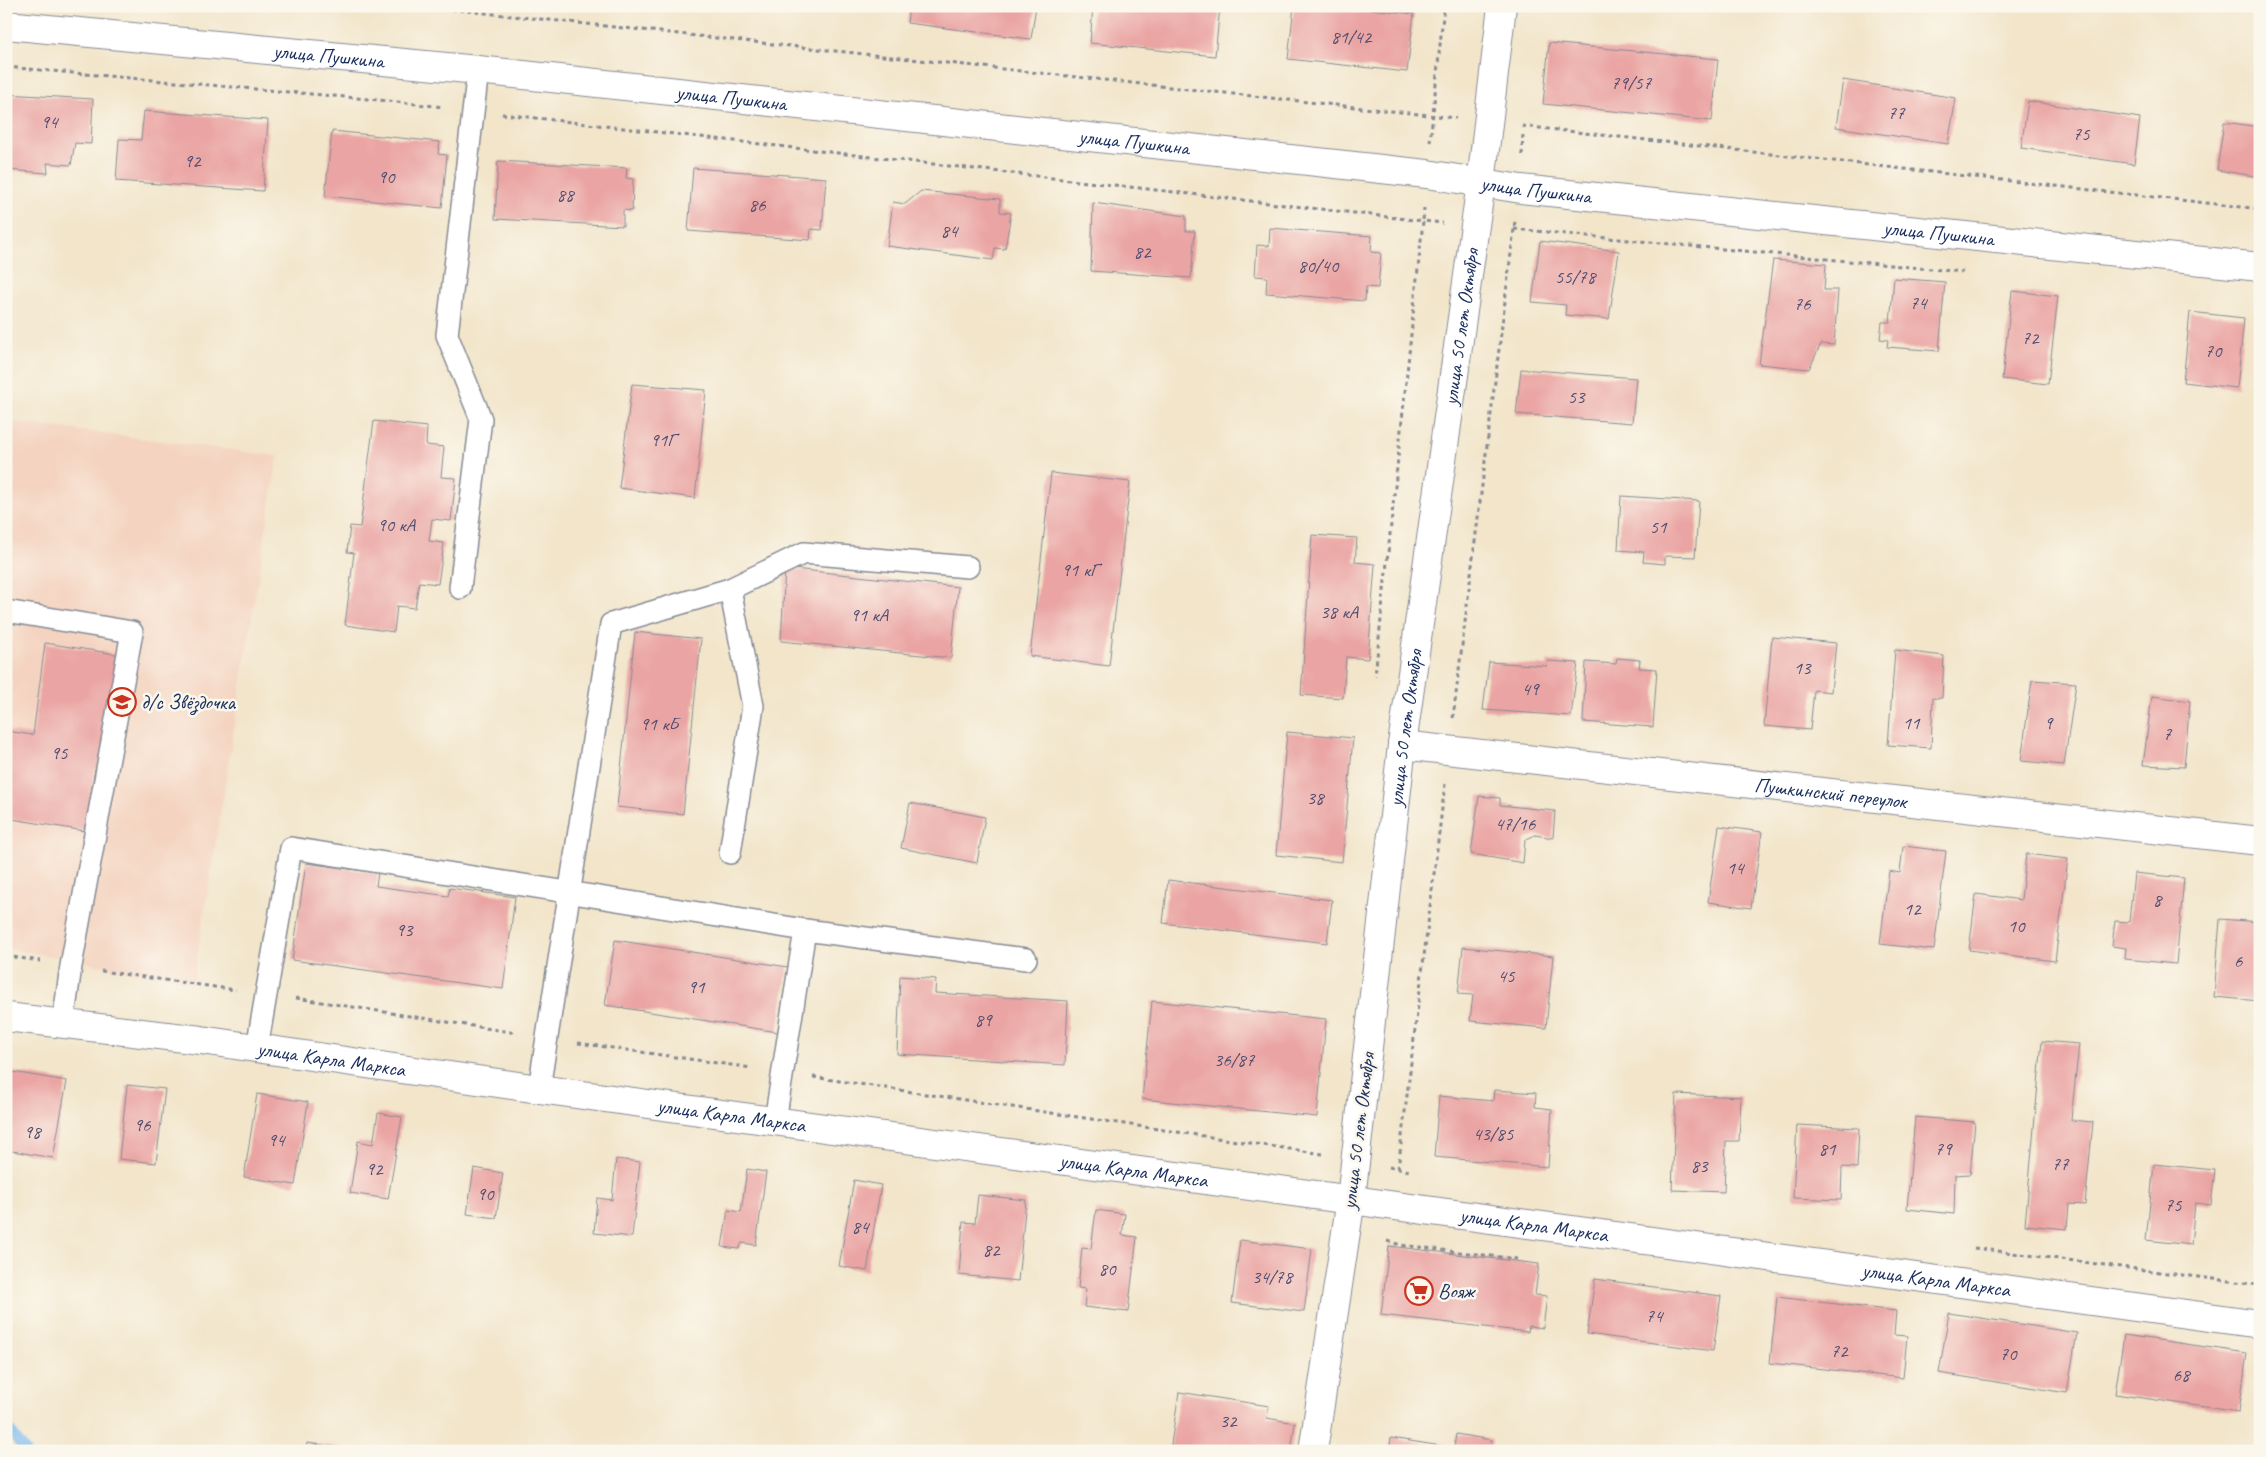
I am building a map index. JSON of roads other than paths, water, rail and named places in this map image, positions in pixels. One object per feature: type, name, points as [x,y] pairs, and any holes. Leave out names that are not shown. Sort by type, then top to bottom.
[{"type":"main road","name":"улица 50 лет Октября","points":[[1313,1451],[1351,1199],[1402,746],[1481,183],[1502,6]]},
{"type":"main road","name":"улица Пушкина","points":[[6,25],[478,70],[1417,173],[1521,189],[2260,267]]},
{"type":"main road","name":"Пушкинский переулок","points":[[1402,746],[2260,841]]},
{"type":"main road","name":"улица Карла Маркса","points":[[6,1017],[257,1048],[539,1089],[2260,1324]]},
{"type":"lane","points":[[460,588],[481,419],[448,335],[478,70]]},
{"type":"lane","points":[[539,1089],[571,893],[611,624],[730,589],[804,553],[968,566]]},
{"type":"lane","points":[[730,589],[753,706],[730,853]]},
{"type":"lane","points":[[6,611],[132,632],[63,1024]]},
{"type":"lane","points":[[257,1048],[291,848],[805,930],[1026,959]]},
{"type":"lane","points":[[775,1121],[805,930]]},
{"type":"waterway","points":[[6,1426],[25,1451]]},
{"type":"place","name":"д/с Звёздочка","points":[[122,702]]},
{"type":"place","name":"Вояж","points":[[1419,1291]]}]
